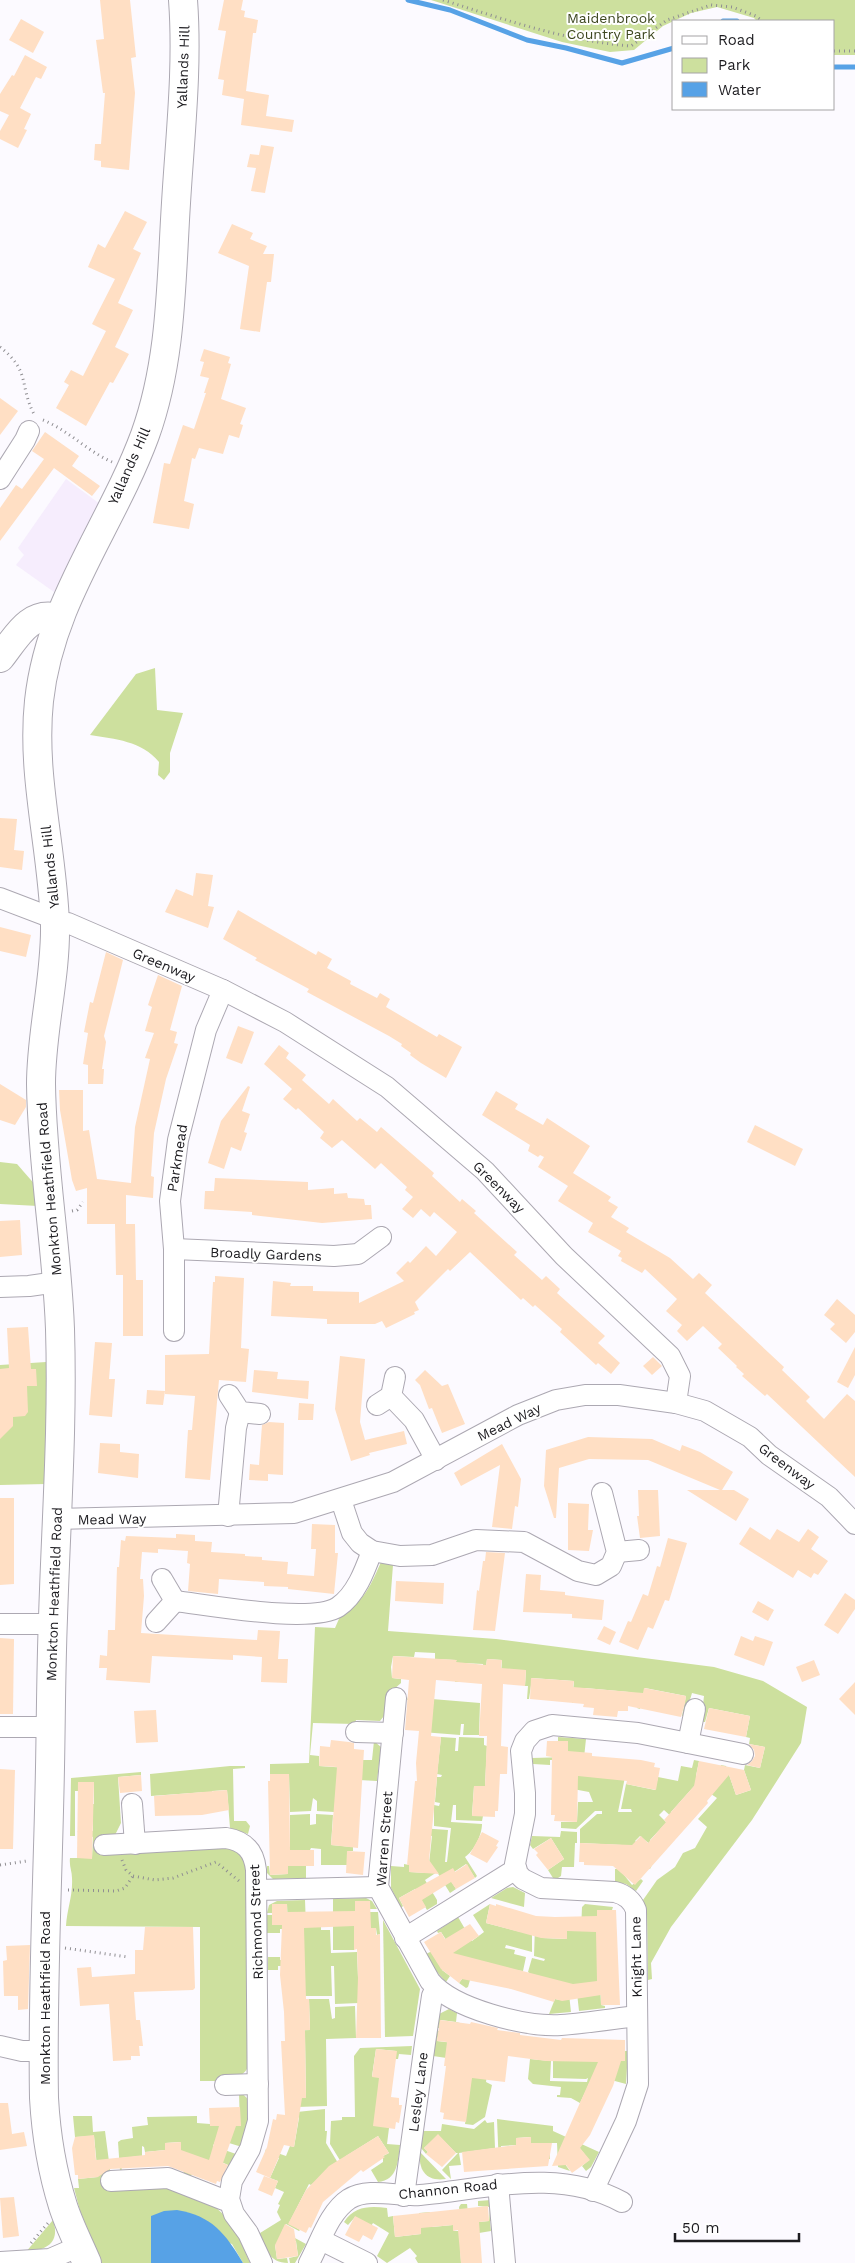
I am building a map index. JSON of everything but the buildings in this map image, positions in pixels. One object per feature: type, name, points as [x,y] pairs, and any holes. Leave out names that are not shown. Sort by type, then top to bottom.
[{"type":"street","name":"Yallands Hill","points":[[54,918],[38,753],[39,702],[48,654],[58,618],[143,439],[161,376],[170,307],[184,56],[183,0]]},
{"type":"street","points":[[0,478],[29,431]]},
{"type":"street","points":[[0,658],[30,622],[38,617],[49,615],[58,618]]},
{"type":"street","name":"Greenway","points":[[0,898],[54,918],[223,990],[286,1022],[387,1088],[485,1171],[564,1256],[670,1356],[680,1376],[676,1404],[705,1411],[750,1437],[769,1455],[829,1497],[855,1524]]},
{"type":"street","name":"Monkton Heathfield Road","points":[[54,918],[53,967],[41,1086],[43,1141],[57,1282],[60,1422],[52,1624],[43,2051],[46,2129],[63,2206],[83,2255]]},
{"type":"street","name":"Parkmead","points":[[174,1331],[174,1249],[170,1201],[178,1140],[206,1030],[223,990]]},
{"type":"street","name":"Broadly Gardens","points":[[174,1249],[361,1259],[380,1237]]},
{"type":"street","points":[[0,1287],[29,1286],[57,1282]]},
{"type":"street","points":[[388,1393],[414,1420],[436,1460]]},
{"type":"street","name":"Mead Way","points":[[56,1519],[294,1513],[341,1500],[393,1482],[518,1415],[556,1400],[585,1395],[619,1395],[676,1404]]},
{"type":"street","points":[[228,1516],[236,1428],[234,1403],[260,1414]]},
{"type":"street","points":[[341,1500],[352,1533],[360,1544],[372,1552],[400,1556],[432,1555],[476,1540],[524,1542],[578,1572],[596,1575],[610,1566],[617,1552],[602,1493]]},
{"type":"street","points":[[617,1552],[639,1550]]},
{"type":"street","points":[[175,1601],[271,1612],[317,1614],[338,1607],[353,1591],[365,1571],[372,1552]]},
{"type":"street","points":[[162,1580],[175,1601]]},
{"type":"street","points":[[156,1622],[175,1601]]},
{"type":"street","points":[[0,1624],[52,1624]]},
{"type":"street","name":"Warren Street","points":[[396,1698],[378,1887],[424,1973],[436,1988],[449,1998],[477,2010],[530,2024],[561,2025],[637,2016]]},
{"type":"street","points":[[688,1742],[695,1709]]},
{"type":"street","points":[[405,1938],[516,1869],[515,1858],[525,1809],[522,1751],[525,1741],[534,1731],[552,1725],[645,1734],[742,1754]]},
{"type":"street","points":[[0,1727],[50,1727]]},
{"type":"street","points":[[356,1732],[392,1733]]},
{"type":"street","points":[[121,1844],[132,1804]]},
{"type":"street","name":"Richmond Street","points":[[121,1844],[235,1839],[246,1845],[256,1862],[258,2121],[256,2134],[244,2163],[232,2181],[229,2199]]},
{"type":"street","name":"Knight Lane","points":[[516,1869],[523,1879],[541,1888],[615,1892],[630,1899],[636,1910],[637,2091],[626,2120],[593,2190]]},
{"type":"street","points":[[257,1887],[378,1887]]},
{"type":"street","name":"Lesley Lane","points":[[404,2196],[432,1996],[436,1988]]},
{"type":"street","points":[[0,2046],[22,2051],[43,2051]]},
{"type":"street","points":[[225,2084],[258,2084]]},
{"type":"street","points":[[111,2181],[168,2178],[224,2200],[229,2199],[234,2214],[248,2233],[262,2263]]},
{"type":"street","name":"Channon Road","points":[[309,2263],[336,2211],[353,2197],[374,2193],[404,2196],[498,2184],[541,2182],[593,2190],[622,2202]]},
{"type":"street","points":[[498,2184],[505,2263]]},
{"type":"street","points":[[321,2240],[367,2263]]},
{"type":"street","points":[[8,2261],[83,2255]]},
{"type":"path","points":[[444,0],[533,29],[568,38],[631,46],[667,20],[711,5],[732,7],[756,16],[761,20]]},
{"type":"path","points":[[835,51],[855,51]]},
{"type":"path","points":[[0,348],[20,368],[35,417],[63,430],[102,457],[121,466],[124,458],[133,461]]},
{"type":"path","points":[[121,1844],[122,1863],[133,1876],[164,1880],[213,1862],[218,1863],[242,1883],[257,1887]]},
{"type":"path","points":[[0,1865],[47,1860]]},
{"type":"path","points":[[46,1890],[116,1891],[125,1888],[133,1876]]},
{"type":"path","points":[[45,1945],[128,1957]]},
{"type":"path","points":[[8,2261],[63,2206]]},
{"type":"shaded area","points":[[66,479],[100,504],[54,592],[16,565],[24,555],[18,548]]},
{"type":"green space","name":"Maidenbrook Country Park","points":[[431,0],[855,0],[855,55],[835,55],[835,20],[756,20],[717,7],[672,20],[634,50],[610,52],[562,42]]},
{"type":"green space","points":[[155,668],[157,710],[183,713],[170,753],[170,772],[164,780],[158,775],[159,762],[145,749],[128,742],[90,735],[136,674]]},
{"type":"green space","points":[[0,1162],[17,1164],[37,1187],[38,1206],[0,1204]]},
{"type":"green space","points":[[46,1362],[46,1484],[0,1485],[0,1365]]},
{"type":"green space","points":[[381,1562],[393,1565],[388,1631],[496,1639],[714,1667],[763,1681],[807,1707],[801,1743],[752,1820],[671,1927],[651,1963],[652,1979],[648,1980],[647,1913],[643,1900],[657,1880],[675,1867],[683,1853],[695,1848],[707,1827],[698,1819],[717,1798],[696,1784],[671,1812],[675,1820],[664,1810],[659,1815],[670,1826],[664,1825],[650,1840],[652,1846],[640,1836],[635,1841],[655,1859],[650,1869],[638,1860],[624,1875],[632,1885],[641,1879],[643,1881],[636,1891],[626,1884],[615,1882],[615,1869],[623,1869],[622,1845],[580,1843],[580,1829],[597,1814],[602,1814],[602,1811],[595,1811],[576,1829],[561,1828],[561,1822],[577,1822],[578,1802],[593,1802],[589,1792],[573,1789],[555,1760],[550,1760],[550,1765],[533,1764],[532,1758],[568,1757],[568,1742],[558,1741],[558,1737],[586,1739],[583,1767],[626,1772],[618,1812],[632,1812],[631,1809],[621,1809],[626,1784],[655,1790],[658,1777],[678,1781],[681,1766],[692,1768],[694,1760],[699,1761],[696,1776],[718,1780],[721,1765],[726,1766],[736,1795],[751,1790],[744,1770],[745,1765],[760,1768],[765,1747],[749,1744],[750,1738],[746,1737],[750,1716],[709,1708],[705,1722],[701,1722],[704,1696],[692,1693],[685,1717],[682,1716],[686,1696],[645,1688],[640,1709],[637,1708],[638,1700],[629,1692],[585,1688],[576,1694],[575,1703],[572,1703],[574,1681],[532,1678],[529,1699],[527,1699],[528,1686],[525,1686],[526,1670],[501,1675],[502,1660],[487,1659],[485,1674],[483,1674],[483,1664],[463,1663],[461,1682],[455,1682],[456,1660],[435,1659],[435,1653],[415,1652],[414,1657],[393,1656],[392,1678],[401,1679],[401,1683],[393,1690],[391,1697],[386,1697],[384,1716],[380,1721],[356,1720],[355,1724],[313,1723],[310,1755],[319,1756],[319,1766],[362,1769],[363,1760],[372,1760],[374,1741],[381,1747],[377,1781],[359,1780],[334,1812],[317,1811],[317,1801],[313,1798],[311,1811],[290,1812],[289,1774],[270,1774],[270,1764],[309,1763],[315,1627],[335,1628],[342,1612],[356,1604],[366,1592]]},
{"type":"green space","points":[[408,1697],[480,1703],[479,1735],[463,1735],[464,1724],[461,1724],[460,1735],[422,1732],[434,1702],[407,1700]]},
{"type":"green space","points":[[441,1737],[456,1738],[455,1751],[458,1751],[459,1737],[484,1738],[484,1745],[487,1746],[485,1786],[474,1786],[472,1815],[483,1816],[482,1821],[456,1820],[456,1805],[453,1805],[451,1822],[482,1824],[477,1842],[465,1857],[477,1876],[475,1878],[466,1864],[448,1876],[456,1889],[450,1893],[437,1872],[425,1880],[437,1900],[437,1904],[427,1910],[415,1889],[399,1898],[403,1906],[401,1908],[391,1888],[391,1866],[404,1867],[404,1864],[409,1865],[409,1872],[428,1873],[432,1836],[420,1834],[420,1828],[448,1830],[445,1862],[447,1862],[451,1828],[434,1826],[434,1805],[439,1806],[440,1803],[435,1802],[437,1777],[442,1775],[437,1774]]},
{"type":"green space","points":[[245,1766],[245,1768],[233,1769],[234,1821],[246,1821],[250,1826],[248,1834],[230,1828],[227,1790],[212,1791],[213,1811],[206,1792],[151,1796],[150,1774]]},
{"type":"green space","points":[[141,1772],[141,1775],[118,1777],[121,1823],[115,1835],[102,1834],[102,1851],[219,1844],[237,1849],[246,1863],[248,2067],[240,2076],[227,2080],[200,2081],[200,1927],[66,1926],[72,1885],[70,1858],[92,1858],[93,1837],[77,1831],[93,1831],[93,1809],[78,1809],[78,1804],[94,1804],[94,1782],[79,1782],[78,1791],[75,1791],[75,1836],[70,1836],[71,1778]]},
{"type":"green space","points":[[310,1814],[310,1825],[316,1824],[316,1814],[333,1815],[331,1845],[353,1847],[353,1851],[348,1851],[347,1865],[321,1865],[321,1849],[311,1848],[306,1850],[306,1878],[273,1879],[267,1873],[267,1866],[269,1866],[270,1875],[288,1874],[288,1853],[271,1848],[290,1847],[290,1815]]},
{"type":"green space","points":[[561,1831],[577,1832],[574,1867],[562,1867],[561,1876],[553,1878],[548,1870],[564,1859],[551,1838],[533,1849],[530,1845],[532,1836],[560,1837]]},
{"type":"green space","points":[[513,1887],[525,1893],[524,1907],[491,1898],[507,1888]]},
{"type":"green space","points":[[366,1898],[372,1901],[377,1909],[370,1909],[370,1901],[355,1901],[355,1922],[370,1912],[378,1912],[380,1934],[377,1935],[376,1928],[354,1929],[354,1950],[333,1950],[333,1899]]},
{"type":"green space","points":[[305,1900],[306,1927],[321,1927],[321,1930],[330,1930],[331,1953],[357,1952],[359,2003],[335,2004],[334,1966],[331,1966],[332,1996],[287,1996],[283,1966],[278,1966],[278,1970],[268,1970],[268,1957],[280,1957],[280,1960],[285,1960],[284,1929],[280,1929],[280,1933],[267,1933],[267,1915],[272,1915],[272,1925],[288,1925],[287,1904],[272,1904],[272,1913],[267,1913],[269,1905],[277,1901]]},
{"type":"green space","points":[[490,1904],[486,1923],[521,1932],[532,1926],[532,1952],[506,1945],[505,1948],[515,1950],[514,1954],[526,1957],[523,1971],[474,1966],[468,1987],[466,1988],[459,1983],[468,1971],[451,1958],[442,1970],[450,1976],[446,1982],[436,1971],[426,1954],[452,1949],[441,1932],[438,1933],[437,1931],[458,1917],[472,1941],[484,1932],[473,1915]]},
{"type":"green space","points":[[585,1904],[613,1907],[612,1910],[597,1910],[601,2005],[605,2006],[605,2008],[579,2011],[576,1984],[568,1985],[571,2012],[549,2014],[555,1999],[560,2000],[528,1972],[532,1958],[544,1961],[545,1959],[534,1956],[535,1926],[542,1926],[542,1938],[566,1939],[567,1931],[581,1931],[582,1907]]},
{"type":"green space","points":[[383,1920],[420,1989],[413,2036],[385,2037]]},
{"type":"green space","points":[[309,1999],[329,1999],[332,2019],[335,2018],[335,2007],[355,2006],[356,2038],[326,2039],[327,2106],[297,2107],[297,2098],[306,2098],[305,2036],[287,2036],[287,2031],[310,2030]]},
{"type":"green space","points":[[449,2009],[457,2013],[456,2022],[441,2020],[439,2028],[436,2028],[439,2014]]},
{"type":"green space","points":[[456,2022],[464,2024],[460,2060],[433,2056],[436,2030],[439,2031],[437,2041],[453,2043]]},
{"type":"green space","points":[[412,2046],[411,2055],[399,2054],[398,2059],[396,2059],[396,2051],[376,2049],[372,2076],[384,2078],[389,2128],[387,2144],[400,2145],[396,2169],[390,2178],[378,2182],[371,2170],[383,2162],[383,2156],[389,2153],[378,2136],[346,2156],[341,2162],[330,2144],[331,2121],[342,2120],[342,2117],[355,2117],[354,2056],[360,2048]]},
{"type":"green space","points":[[625,2051],[628,2051],[626,2084],[600,2077],[589,2084],[580,2103],[571,2098],[557,2097],[557,2095],[560,2095],[561,2087],[533,2084],[528,2079],[530,2059],[551,2061],[550,2081],[587,2082],[588,2078],[553,2078],[553,2060],[625,2061]]},
{"type":"green space","points":[[472,2073],[487,2075],[486,2082],[492,2085],[485,2117],[473,2125],[465,2124]]},
{"type":"green space","points":[[239,2093],[245,2096],[249,2102],[250,2109],[250,2117],[242,2147],[216,2139],[213,2146],[236,2154],[229,2169],[227,2168],[228,2165],[215,2159],[192,2174],[190,2179],[184,2175],[180,2142],[165,2143],[165,2150],[145,2152],[142,2146],[142,2156],[121,2158],[122,2173],[120,2171],[118,2142],[133,2138],[132,2127],[148,2125],[147,2117],[197,2116],[197,2123],[210,2124],[210,2126],[240,2126]]},
{"type":"green space","points":[[325,2109],[326,2143],[338,2163],[311,2185],[309,2184],[289,2223],[300,2230],[286,2224],[282,2231],[306,2244],[295,2263],[290,2263],[289,2258],[298,2256],[296,2241],[275,2245],[277,2259],[287,2258],[288,2263],[282,2262],[276,2260],[269,2254],[260,2233],[281,2220],[277,2212],[280,2205],[278,2204],[284,2192],[275,2188],[278,2181],[270,2178],[279,2158],[265,2152],[266,2149],[286,2156],[290,2146],[294,2147],[299,2118],[297,2112]]},
{"type":"green space","points":[[73,2116],[92,2116],[93,2132],[105,2131],[111,2177],[155,2182],[212,2204],[224,2215],[238,2235],[250,2263],[243,2263],[232,2244],[151,2216],[151,2263],[102,2263],[80,2211],[74,2188],[79,2188],[78,2179],[98,2177],[94,2136],[75,2137]]},
{"type":"green space","points":[[497,2119],[553,2126],[553,2131],[599,2152],[591,2167],[586,2171],[582,2166],[589,2160],[579,2147],[562,2160],[570,2171],[558,2167],[557,2143],[549,2143],[550,2159],[547,2159],[531,2144],[530,2137],[516,2138],[516,2145],[501,2146],[502,2167],[499,2167]]},
{"type":"green space","points":[[485,2120],[487,2123],[494,2122],[495,2148],[459,2153],[461,2165],[449,2166],[451,2179],[442,2170],[458,2153],[438,2135],[424,2148],[428,2152],[426,2154],[421,2148],[422,2131],[441,2131],[442,2124],[474,2129]]},
{"type":"green space","points":[[420,2152],[446,2179],[434,2179],[425,2174],[422,2170]]},
{"type":"green space","points":[[491,2200],[496,2220],[490,2221],[491,2231],[479,2233],[460,2246],[461,2263],[418,2263],[415,2258],[417,2256],[410,2248],[387,2263],[377,2256],[389,2233],[373,2223],[365,2236],[355,2217],[348,2225],[344,2222],[358,2210],[368,2207],[380,2207],[387,2208],[388,2217],[393,2216],[395,2237],[421,2234],[419,2213],[430,2212],[432,2227],[453,2225],[454,2231],[461,2231],[459,2207],[461,2204],[467,2204],[469,2223],[489,2221],[490,2207],[478,2206],[478,2201]]},
{"type":"green space","points":[[53,2220],[55,2235],[53,2240],[45,2248],[25,2253]]},
{"type":"water","points":[[177,2210],[209,2221],[230,2243],[243,2263],[151,2263],[151,2216],[164,2211]]},
{"type":"waterway","points":[[408,0],[450,10],[527,40],[622,63],[672,49]]},
{"type":"waterway","points":[[835,67],[855,67]]}]
